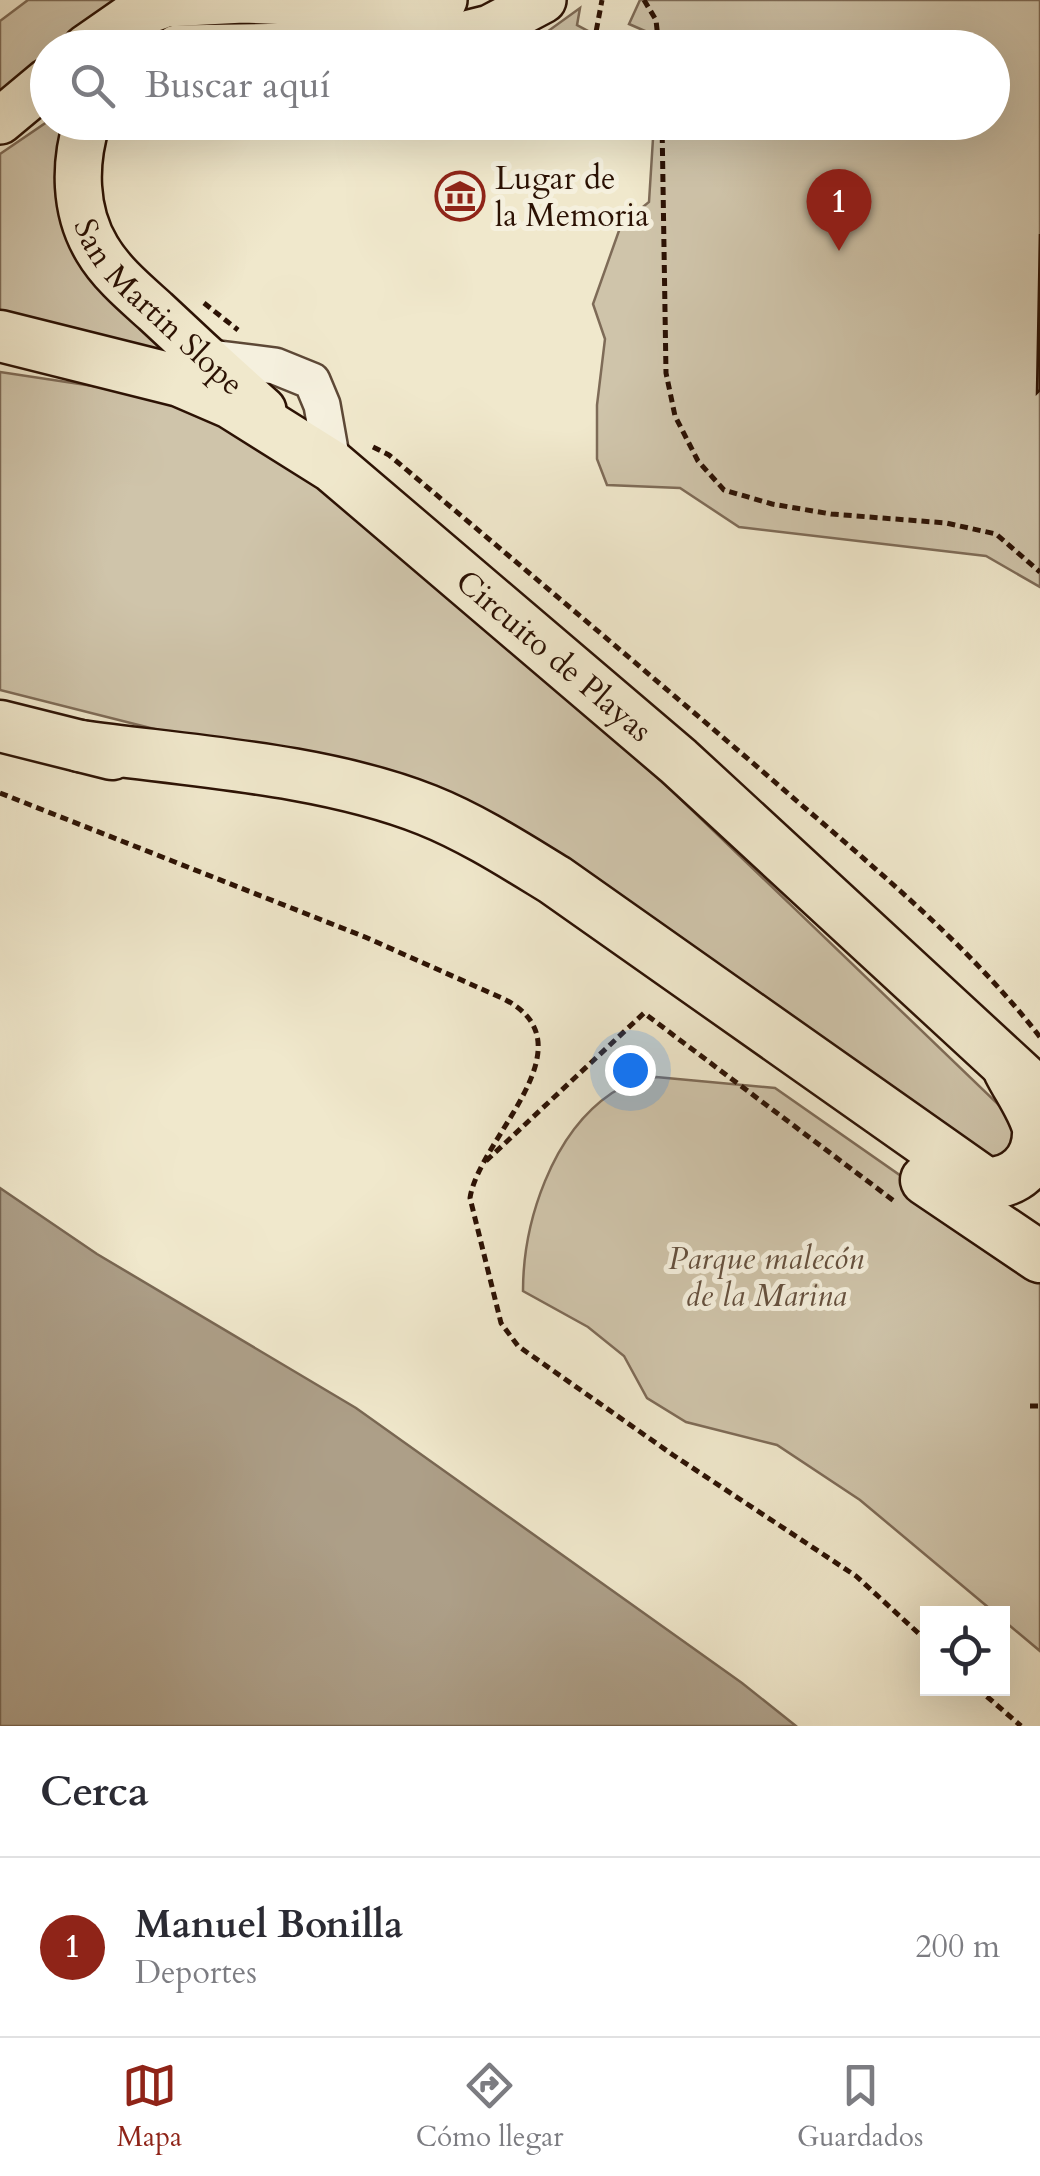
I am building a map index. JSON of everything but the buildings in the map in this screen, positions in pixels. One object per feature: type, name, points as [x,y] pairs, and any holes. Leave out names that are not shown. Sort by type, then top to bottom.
[{"type":"highway","name":"Circuito de Playas","points":[[0,336],[180,381],[340,456],[678,761],[1028,1065]]},
{"type":"highway","points":[[0,726],[329,813],[418,842],[480,872],[1040,1257]]},
{"type":"highway","points":[[80,746],[344,786],[426,810],[555,880],[985,1183],[1014,1179],[1035,1158],[1038,1128],[1032,1115],[1028,1065]]},
{"type":"main road","points":[[112,30],[132,16],[166,4],[243,0],[384,6],[444,0]]},
{"type":"main road","points":[[482,30],[542,0]]},
{"type":"main road","points":[[0,120],[30,96]]},
{"type":"main road","name":"San Martin Slope","points":[[82,140],[78,181],[85,222],[98,251],[142,300],[203,357],[340,456]]},
{"type":"lane","points":[[203,357],[275,366],[312,381],[340,456]]},
{"type":"path","points":[[596,30],[602,0]]},
{"type":"path","points":[[644,0],[656,20],[657,30]]},
{"type":"path","points":[[662,140],[666,372],[675,416],[698,460],[724,490],[772,504],[831,514],[946,523],[996,534],[1040,572]]},
{"type":"path","points":[[198,298],[274,358],[275,366]]},
{"type":"path","points":[[340,456],[390,455],[896,886],[1012,1000],[1028,1065]]},
{"type":"path","points":[[0,793],[364,938],[515,1005],[532,1023],[539,1048],[538,1061],[530,1086],[473,1180],[470,1198],[501,1322],[518,1346],[856,1576],[920,1635]]},
{"type":"path","points":[[481,1165],[644,1013],[904,1208]]},
{"type":"path","points":[[1030,1406],[1040,1406]]},
{"type":"path","points":[[987,1696],[1020,1726]]},
{"type":"green space","points":[[28,0],[125,0],[79,30],[30,30],[30,69],[0,93],[0,21]]},
{"type":"green space","points":[[640,0],[1040,0],[1040,587],[986,556],[739,527],[680,488],[607,485],[597,459],[597,405],[605,339],[593,304],[621,225],[649,202],[653,140],[1010,140],[1010,30],[643,30],[629,24]]},
{"type":"green space","points":[[580,8],[577,25],[586,30],[550,30]]},
{"type":"green space","points":[[30,134],[30,140],[67,140],[65,159],[193,356],[0,319],[0,154]]},
{"type":"green space","points":[[0,372],[146,394],[269,446],[383,538],[667,786],[1000,1106],[1015,1126],[1017,1139],[996,1164],[503,834],[186,737],[0,690]]},
{"type":"green space","name":"Parque malecón de la Marina","points":[[656,1077],[775,1088],[1040,1273],[1040,1651],[1010,1626],[1010,1606],[987,1606],[860,1500],[777,1445],[686,1422],[647,1398],[624,1356],[588,1327],[523,1291],[535,1209],[557,1155],[591,1110],[628,1086]]},
{"type":"shaded area","points":[[0,1188],[97,1254],[356,1408],[742,1683],[796,1726],[0,1726]]},
{"type":"place","name":"Lugar de la Memoria","points":[[460,196]]},
{"type":"place","name":"Manuel Bonilla","points":[[839,251]]}]
